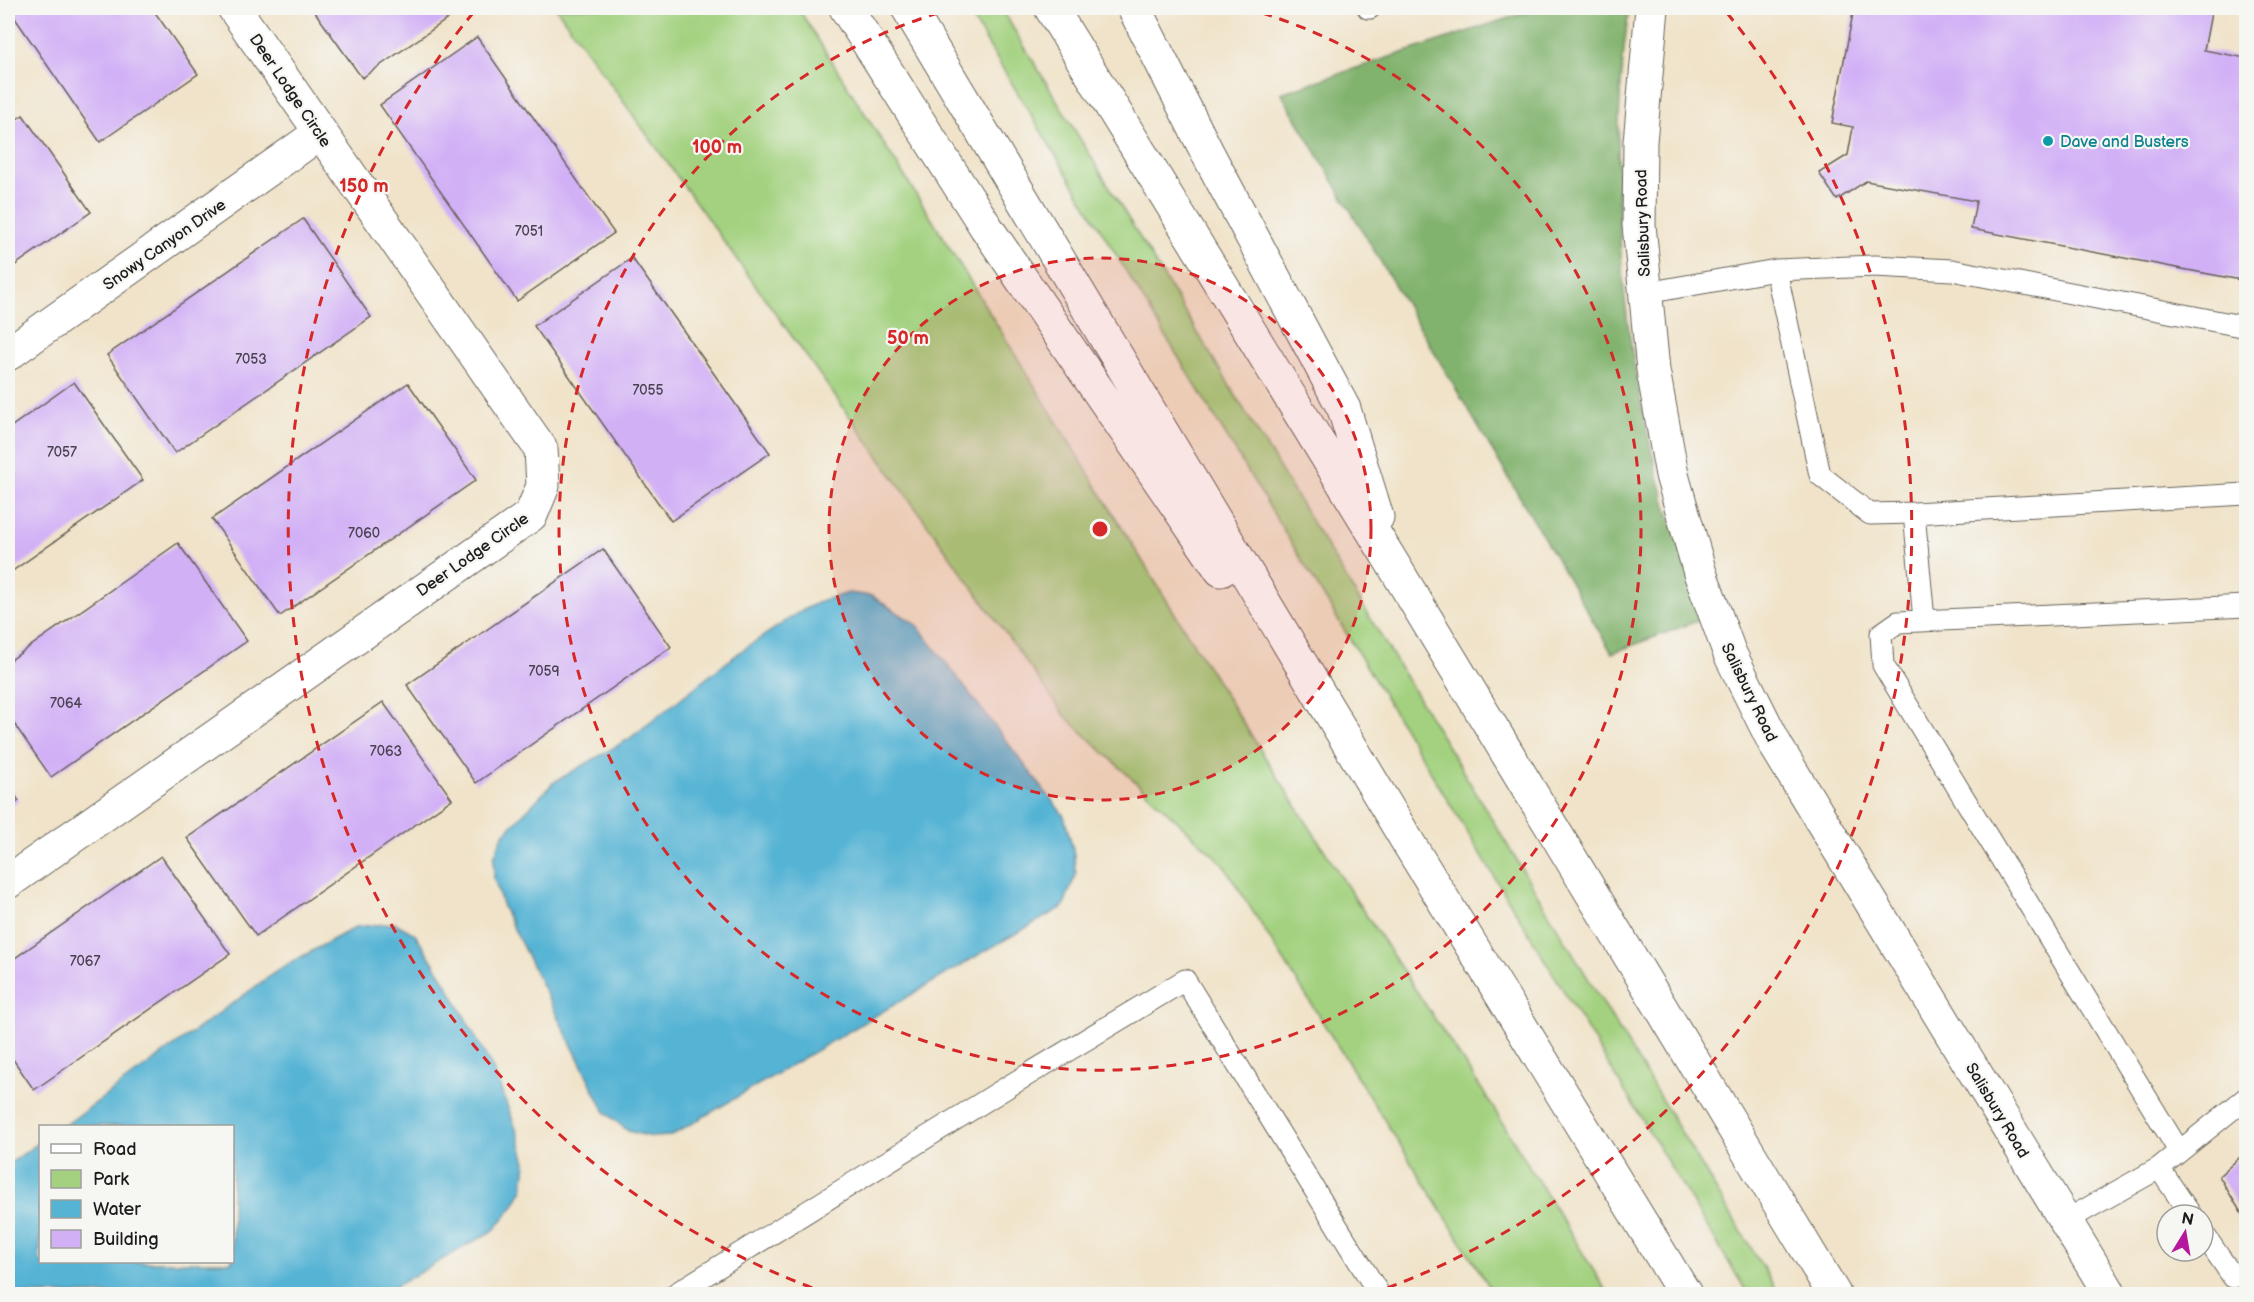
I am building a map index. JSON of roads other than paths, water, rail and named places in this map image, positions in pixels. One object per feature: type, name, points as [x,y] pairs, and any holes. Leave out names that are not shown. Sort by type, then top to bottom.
[{"type":"main road","name":"Deer Lodge Circle","points":[[8,882],[531,515],[543,486],[541,449],[234,8]]},
{"type":"main road","points":[[846,8],[987,227],[1409,844]]},
{"type":"main road","points":[[908,8],[1409,844],[1685,1294]]},
{"type":"main road","points":[[1051,8],[1391,561],[1834,1294]]},
{"type":"main road","points":[[1134,8],[1207,152],[1344,409],[1391,561]]},
{"type":"main road","name":"Salisbury Road","points":[[1652,8],[1640,142],[1639,225],[1653,370],[1672,475],[1701,573],[1730,654],[1776,746],[2110,1294]]},
{"type":"main road","name":"Snowy Canyon Drive","points":[[8,354],[320,133]]},
{"type":"lane","points":[[1646,293],[1776,270],[1875,266],[1952,270],[2247,327]]},
{"type":"lane","points":[[1776,270],[1820,475],[1870,514],[2247,494]]},
{"type":"lane","points":[[1914,513],[1924,620]]},
{"type":"lane","points":[[2179,1151],[1883,665],[1881,634],[1898,622],[1924,620],[2247,606]]},
{"type":"lane","points":[[675,1294],[1009,1086],[1185,980],[1379,1294]]},
{"type":"lane","points":[[2065,1221],[2159,1168],[2247,1098]]},
{"type":"lane","points":[[2159,1168],[2183,1203]]},
{"type":"lane","points":[[2215,1251],[2233,1277]]},
{"type":"water","points":[[849,593],[872,596],[917,625],[1064,816],[1073,849],[1076,874],[1063,907],[671,1136],[652,1137],[628,1131],[605,1112],[503,907],[494,878],[494,857],[503,835],[554,782],[629,739],[741,651],[801,611],[823,600]]},
{"type":"water","points":[[395,923],[415,934],[445,981],[494,1071],[526,1162],[523,1189],[513,1207],[494,1230],[382,1294],[8,1294],[8,1165],[39,1143],[39,1263],[234,1263],[234,1125],[65,1125],[281,968],[356,927]]},
{"type":"place","name":"Dave and Busters","points":[[2048,141]]}]
